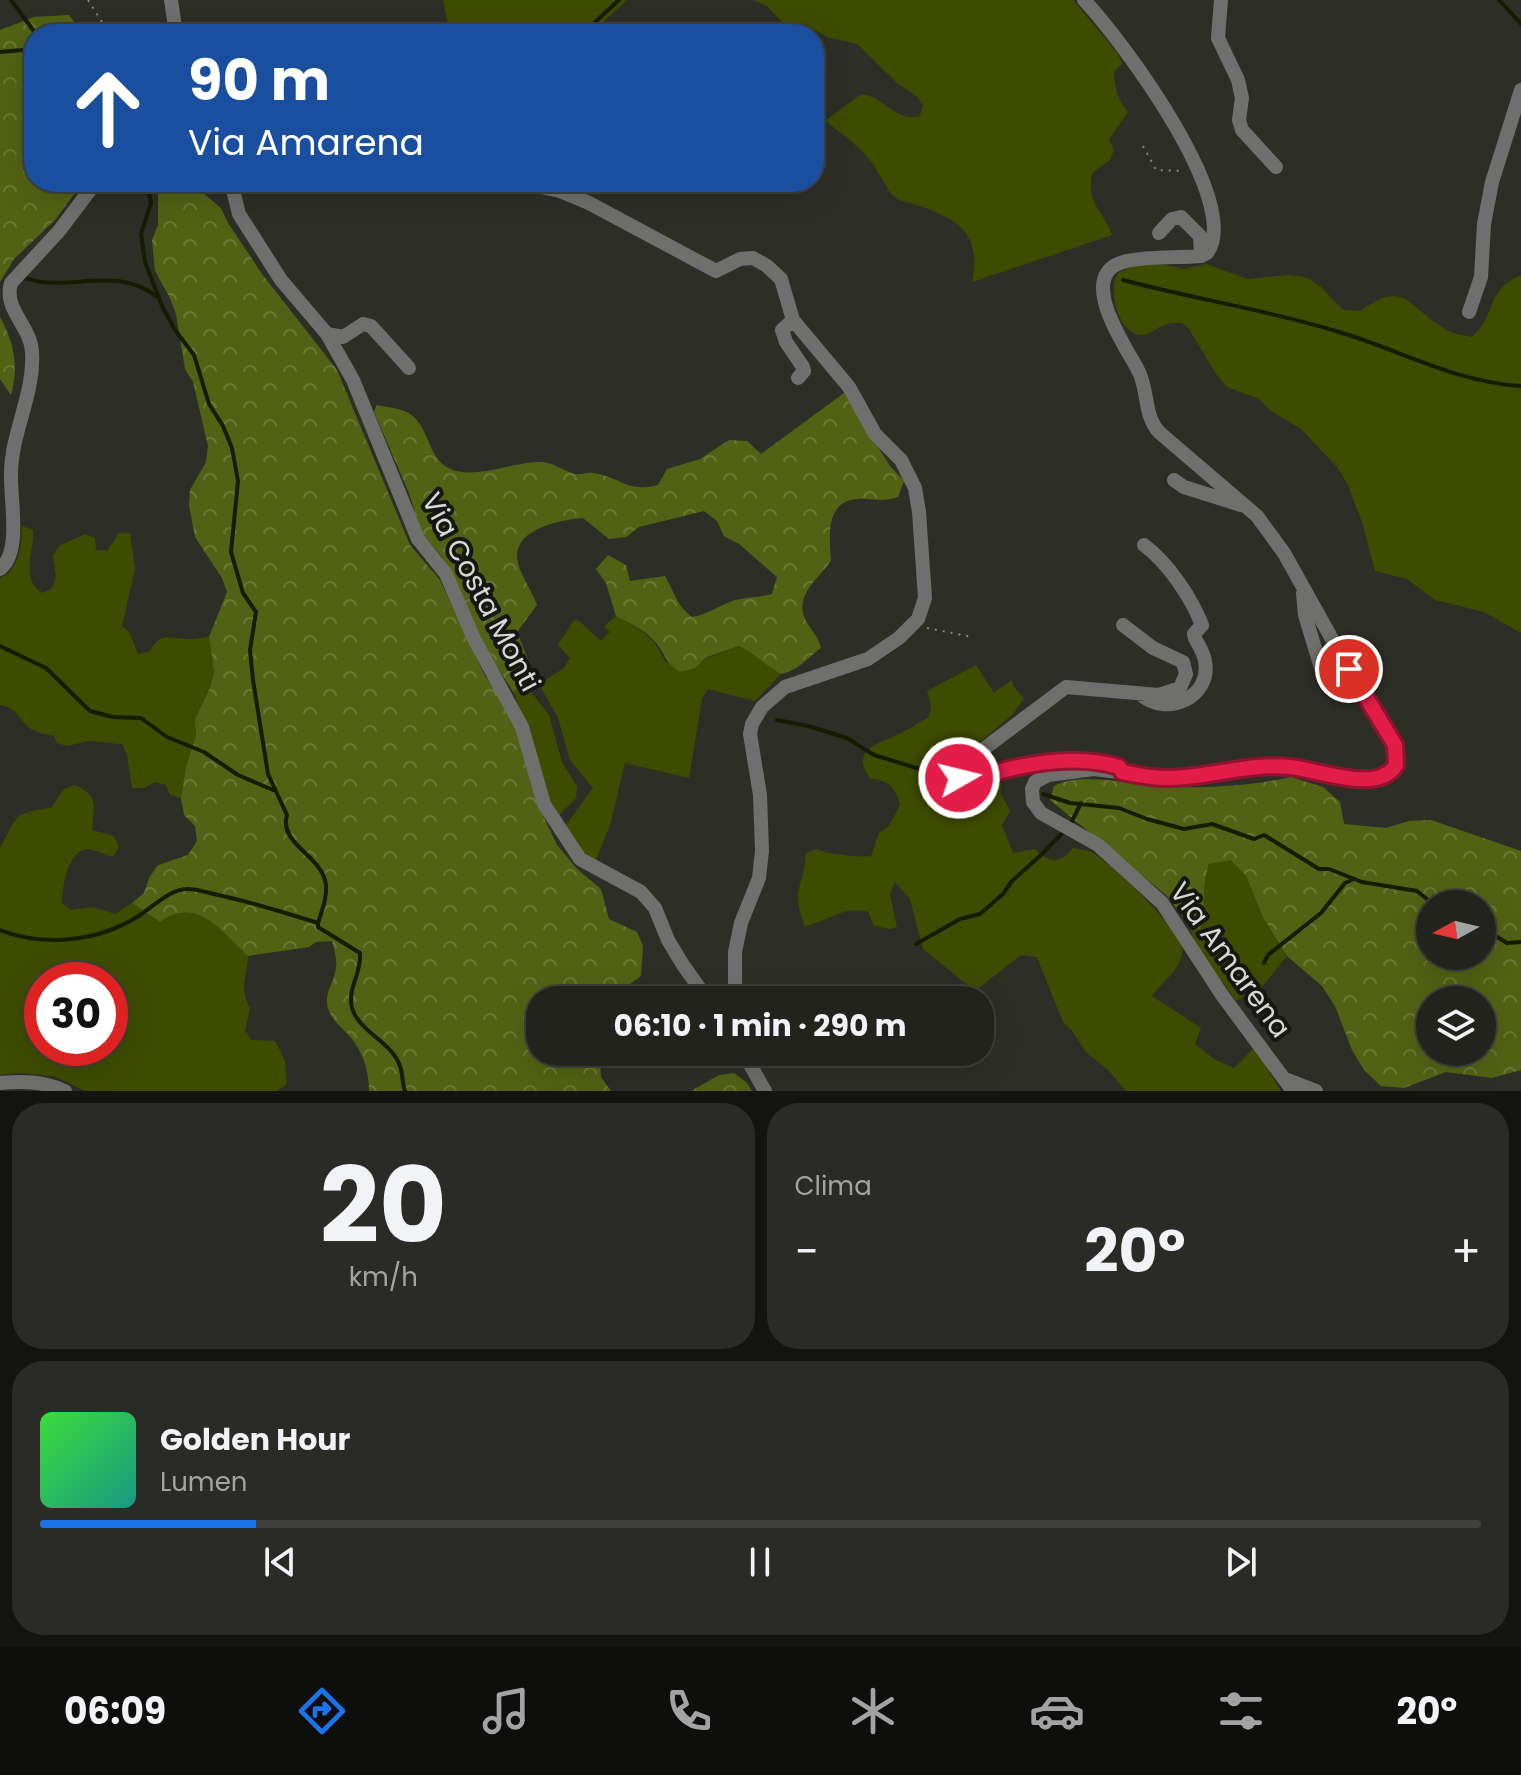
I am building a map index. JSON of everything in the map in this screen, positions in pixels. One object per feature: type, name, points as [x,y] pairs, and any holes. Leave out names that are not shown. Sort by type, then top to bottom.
[{"type":"street","points":[[171,0],[175,24]]},
{"type":"street","points":[[1084,0],[1163,105],[1201,176],[1214,229],[1212,246],[1207,253],[1201,256],[1200,236],[1181,217],[1174,217],[1159,233]]},
{"type":"street","points":[[1221,0],[1218,38],[1238,80],[1242,98],[1239,120],[1242,130],[1276,167]]},
{"type":"street","points":[[1469,312],[1481,277],[1484,224],[1492,182],[1521,90]]},
{"type":"street","points":[[0,569],[10,556],[13,541],[12,456],[33,355],[29,332],[11,305],[11,283],[59,231],[88,192]]},
{"type":"street","name":"Via Costa Monti","points":[[234,192],[239,214],[281,280],[327,334],[353,380],[418,539],[446,574],[474,639],[522,727],[544,804],[580,859],[641,892],[655,908],[668,940],[699,986]]},
{"type":"street","points":[[562,192],[716,271],[740,259],[759,261],[781,279],[793,320],[849,387],[875,434],[901,460],[915,488],[924,565],[924,606],[910,629],[868,659],[785,687],[762,707],[752,724],[750,734],[760,795],[762,851],[759,878],[741,923],[735,952],[735,986]]},
{"type":"street","name":"Via Amarena","points":[[1201,256],[1120,263],[1105,278],[1101,293],[1114,327],[1141,375],[1154,427],[1257,516],[1284,553],[1395,745],[1397,759],[1393,770],[1378,778],[1365,779],[1291,767],[1170,778],[1094,769],[1048,775],[1035,782],[1032,798],[1041,813],[1098,845],[1162,903],[1222,995],[1289,1085]]},
{"type":"street","points":[[793,320],[782,330],[786,342],[803,367],[798,378]]},
{"type":"street","points":[[327,334],[343,337],[363,324],[371,326],[409,368]]},
{"type":"street","points":[[1174,480],[1184,487],[1245,506]]},
{"type":"street","points":[[1139,694],[1156,705],[1180,703],[1200,686],[1205,672],[1205,660],[1194,634],[1202,625],[1199,617],[1180,585],[1144,545]]},
{"type":"street","points":[[1303,587],[1305,615],[1324,678]]},
{"type":"street","points":[[1122,772],[1119,767],[1103,762],[1081,761],[1014,769],[970,781],[960,780],[958,776],[960,768],[973,757],[1066,687],[1165,695],[1180,688],[1185,668],[1179,659],[1153,648],[1123,625]]},
{"type":"street","points":[[751,1066],[765,1091]]},
{"type":"street","points":[[0,1083],[24,1081],[65,1091]]},
{"type":"street","points":[[1289,1085],[1316,1091]]},
{"type":"path","points":[[88,0],[104,24]]},
{"type":"path","points":[[1143,146],[1156,170],[1183,171],[1201,176]]},
{"type":"path","points":[[910,629],[937,629],[972,637]]},
{"type":"green space","points":[[443,0],[627,0],[601,24],[448,24]]},
{"type":"green space","points":[[753,0],[1073,0],[1118,54],[1122,64],[1114,72],[1115,83],[1119,98],[1128,112],[1109,139],[1114,150],[1110,160],[1092,173],[1091,184],[1093,200],[1112,235],[972,282],[973,251],[970,239],[963,230],[943,215],[894,196],[862,151],[825,121],[861,94],[911,117],[920,116],[923,105],[857,44],[824,35],[824,24],[782,22],[767,6]]},
{"type":"green space","points":[[69,15],[76,24],[24,24],[24,192],[76,192],[55,220],[14,259],[0,282],[0,30],[34,17]]},
{"type":"green space","points":[[158,192],[202,192],[221,208],[262,274],[337,370],[410,545],[440,580],[485,676],[506,703],[517,725],[538,805],[557,845],[577,869],[601,889],[609,919],[637,932],[643,946],[641,976],[627,986],[526,986],[526,1066],[600,1066],[601,1077],[611,1091],[369,1091],[361,1054],[328,1009],[328,995],[336,965],[332,941],[248,956],[218,927],[197,914],[186,912],[160,922],[132,903],[144,893],[158,865],[188,855],[197,841],[195,826],[184,815],[181,798],[196,735],[195,719],[214,672],[209,637],[227,592],[222,578],[195,537],[189,505],[190,490],[206,462],[208,446],[193,382],[185,369],[176,314],[155,271],[152,240],[158,225]]},
{"type":"green space","points":[[1161,264],[1184,269],[1206,264],[1248,279],[1288,275],[1305,277],[1320,286],[1343,310],[1360,311],[1387,297],[1396,296],[1413,304],[1446,329],[1472,337],[1486,319],[1502,288],[1521,275],[1521,633],[1484,612],[1435,600],[1407,579],[1375,571],[1362,522],[1347,483],[1337,467],[1301,429],[1271,411],[1259,399],[1227,387],[1182,323],[1166,324],[1141,335],[1126,327],[1114,299],[1118,273],[1134,266]]},
{"type":"green space","points":[[0,317],[14,355],[15,375],[11,395],[0,379]]},
{"type":"green space","points":[[844,393],[890,466],[904,481],[898,497],[843,503],[832,518],[831,561],[809,588],[803,603],[806,621],[821,648],[798,667],[781,674],[739,646],[707,657],[695,668],[680,672],[647,634],[616,616],[606,583],[596,569],[608,555],[626,565],[630,581],[665,576],[679,603],[692,617],[734,601],[772,594],[777,577],[739,544],[724,536],[717,521],[704,511],[639,527],[626,537],[609,539],[583,518],[574,519],[541,527],[524,539],[519,547],[517,557],[520,569],[537,605],[517,632],[530,664],[514,693],[489,655],[442,557],[421,532],[409,493],[374,412],[377,405],[407,412],[414,417],[424,430],[434,454],[445,466],[455,471],[479,472],[541,462],[575,474],[593,473],[631,486],[647,487],[658,485],[667,469],[700,459],[729,440],[747,441],[761,454]]},
{"type":"green space","points":[[22,526],[33,530],[31,580],[42,593],[52,588],[56,577],[53,555],[59,546],[85,534],[95,538],[96,550],[107,551],[119,533],[130,533],[135,569],[122,626],[130,633],[138,654],[149,652],[162,638],[209,637],[214,672],[195,719],[196,735],[181,798],[170,795],[166,785],[155,782],[144,788],[132,788],[127,755],[122,744],[89,741],[67,746],[57,743],[54,736],[33,730],[15,712],[0,705],[0,578],[15,563]]},
{"type":"green space","points":[[616,616],[651,639],[665,662],[695,668],[707,658],[739,646],[781,674],[755,701],[708,689],[702,699],[689,778],[625,763],[610,825],[595,862],[581,854],[566,825],[593,788],[570,760],[558,718],[539,684],[564,668],[570,658],[558,645],[574,620],[601,641],[610,632],[604,626]]},
{"type":"green space","points":[[976,665],[994,693],[1012,680],[1013,686],[1024,698],[1013,714],[948,769],[949,781],[968,791],[1002,783],[1001,794],[1010,811],[1002,825],[1013,853],[1035,849],[1055,860],[1073,848],[1091,852],[1128,882],[1171,928],[1182,950],[1179,963],[1152,996],[1201,1028],[1195,1044],[1214,1059],[1234,1068],[1253,1049],[1281,1091],[1126,1091],[1108,1070],[1086,1052],[1063,1022],[1037,957],[1021,955],[981,986],[969,986],[923,949],[910,899],[895,882],[890,894],[897,927],[874,926],[868,911],[846,911],[805,927],[798,896],[806,853],[817,849],[844,855],[871,856],[879,833],[889,826],[900,805],[891,786],[871,779],[863,761],[865,754],[876,744],[929,717],[931,706],[927,691]]},
{"type":"green space","points":[[520,678],[549,715],[562,762],[577,787],[576,798],[558,816],[537,772],[514,693]]},
{"type":"green space","points":[[1291,777],[1323,787],[1340,802],[1344,824],[1386,828],[1409,821],[1431,820],[1521,851],[1521,1070],[1492,1078],[1446,1072],[1404,1088],[1381,1086],[1364,1070],[1352,1050],[1335,1006],[1322,986],[1287,956],[1263,917],[1246,876],[1231,860],[1209,864],[1200,930],[1188,923],[1166,895],[1050,800],[1054,786],[1080,780],[1153,786],[1229,786]]},
{"type":"green space","points":[[74,785],[83,789],[94,803],[92,830],[114,836],[119,847],[113,857],[89,849],[82,850],[71,861],[62,903],[71,910],[93,907],[115,914],[132,903],[160,922],[186,912],[197,914],[218,927],[248,956],[244,988],[250,1008],[245,1031],[252,1040],[275,1041],[285,1061],[287,1084],[277,1091],[85,1091],[54,1076],[0,1075],[0,848],[17,818],[28,812],[51,808],[64,789]]},
{"type":"green space","points":[[1231,859],[1246,876],[1263,917],[1287,956],[1256,994],[1245,995],[1236,1001],[1196,946],[1188,923],[1199,929],[1209,864]]},
{"type":"green space","points":[[734,1073],[752,1091],[691,1091],[719,1075]]},
{"type":"waterway","points":[[11,0],[29,24]]},
{"type":"waterway","points":[[593,24],[619,0]]},
{"type":"waterway","points":[[1499,0],[1521,24]]},
{"type":"waterway","points":[[0,52],[24,50]]},
{"type":"waterway","points":[[149,192],[151,203],[141,234],[145,262],[162,306],[194,355],[209,404],[232,448],[238,481],[231,552],[243,593],[256,612],[250,650],[268,774],[287,815],[289,834],[323,875],[326,895],[318,923]]},
{"type":"waterway","points":[[22,278],[56,283],[115,281],[143,288],[157,297]]},
{"type":"waterway","points":[[1123,280],[1312,324],[1450,372],[1521,386]]},
{"type":"waterway","points":[[0,646],[46,668],[90,711],[113,717],[141,718],[167,737],[204,752],[238,775],[273,790]]},
{"type":"waterway","points":[[777,720],[847,738],[874,755],[956,780]]},
{"type":"waterway","points":[[976,784],[997,786]]},
{"type":"waterway","points":[[1043,794],[1070,803],[1119,808],[1184,829],[1212,824],[1254,839],[1264,835],[1319,869],[1329,869],[1362,882],[1416,891]]},
{"type":"waterway","points":[[916,944],[960,919],[980,914],[1070,825],[1081,803]]},
{"type":"waterway","points":[[1264,963],[1268,955],[1321,913],[1345,883],[1352,880]]},
{"type":"waterway","points":[[0,930],[35,939],[90,936],[124,924],[169,895],[188,889],[318,923],[318,927],[360,953],[351,994],[352,1008],[361,1024],[396,1058],[405,1091]]},
{"type":"waterway","points":[[1496,936],[1507,943],[1521,942]]},
{"type":"route","points":[[959,778],[970,781],[1024,767],[1071,761],[1103,762],[1134,775],[1170,778],[1273,766],[1355,779],[1378,778],[1389,774],[1396,765],[1395,745],[1349,669]]}]
